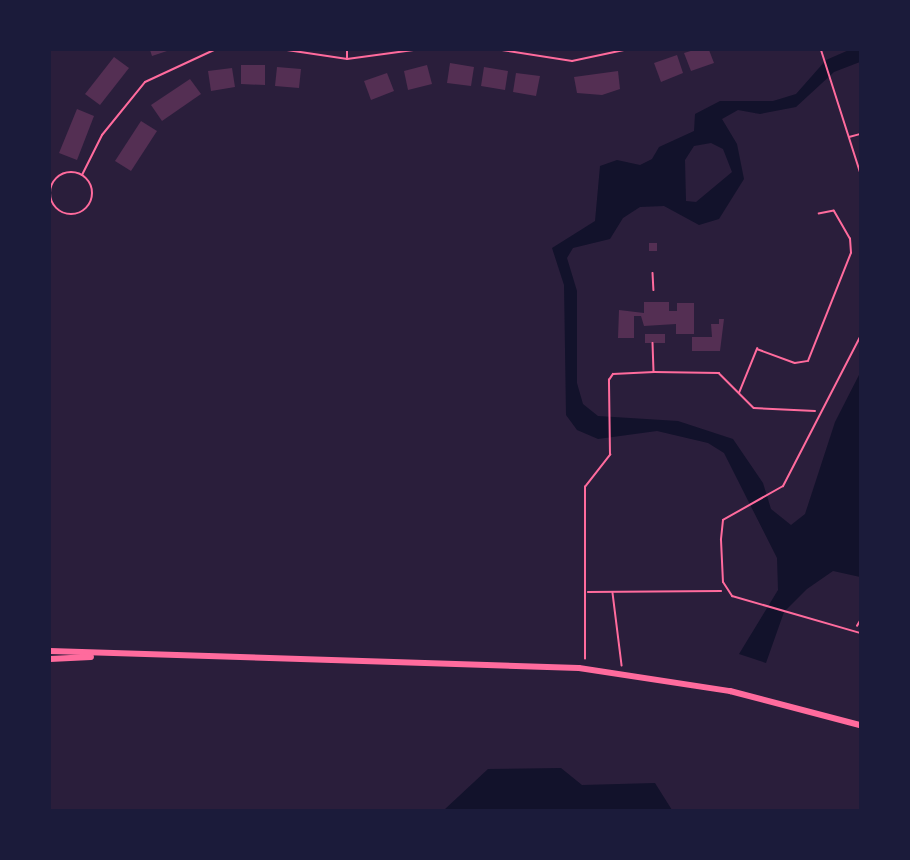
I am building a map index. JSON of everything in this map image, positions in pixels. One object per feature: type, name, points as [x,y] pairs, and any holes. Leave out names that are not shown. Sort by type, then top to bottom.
[{"type":"main road","points":[[50,651],[582,669],[730,691],[861,725]]},
{"type":"main road","points":[[50,659],[116,655]]},
{"type":"lane","points":[[82,175],[102,135],[145,82],[214,50]]},
{"type":"lane","points":[[287,50],[347,59],[413,50]]},
{"type":"lane","points":[[347,50],[347,59]]},
{"type":"lane","points":[[502,50],[572,61],[624,50]]},
{"type":"lane","points":[[767,50],[779,50]]},
{"type":"lane","points":[[821,50],[861,172]]},
{"type":"lane","points":[[849,137],[861,134]]},
{"type":"lane","points":[[68,172],[82,175],[91,184],[90,204],[72,214],[59,210],[51,199],[55,179],[68,172]]},
{"type":"lane","points":[[861,337],[783,486],[723,520],[723,582],[729,591],[861,633]]},
{"type":"path","points":[[739,393],[757,350],[795,363],[807,361],[851,253],[850,239],[834,211],[819,214]]},
{"type":"path","points":[[653,273],[654,290]]},
{"type":"path","points":[[653,343],[654,372]]},
{"type":"path","points":[[582,669],[588,651],[585,487],[610,455],[609,380],[613,374],[719,373],[754,408],[821,411]]},
{"type":"path","points":[[587,592],[729,591]]},
{"type":"path","points":[[613,592],[623,675]]},
{"type":"shaded area","points":[[50,50],[860,50],[860,810],[50,810]]},
{"type":"shaded area","points":[[849,50],[860,50],[860,62],[834,72],[796,107],[760,114],[738,110],[722,119],[737,144],[744,179],[719,219],[699,225],[664,206],[640,207],[623,218],[610,239],[573,248],[567,258],[577,291],[577,383],[583,404],[598,416],[678,421],[733,439],[763,483],[771,509],[791,525],[805,514],[835,422],[860,373],[860,577],[833,571],[807,589],[784,612],[766,663],[739,654],[778,590],[777,558],[724,453],[708,443],[657,431],[598,439],[577,430],[566,415],[564,285],[552,248],[595,221],[600,166],[617,160],[640,165],[652,159],[659,147],[694,131],[695,114],[720,101],[773,101],[796,94],[826,60]],"holes":[[[711,143],[723,149],[732,172],[696,202],[686,201],[685,160],[694,146]]]},
{"type":"shaded area","points":[[561,768],[582,785],[655,783],[672,810],[444,810],[488,769]]},
{"type":"building","points":[[150,50],[170,50],[152,56]]},
{"type":"building","points":[[709,50],[714,63],[691,71],[684,53]]},
{"type":"building","points":[[677,55],[683,73],[661,82],[654,63]]},
{"type":"building","points":[[114,57],[129,68],[100,105],[85,94]]},
{"type":"building","points":[[450,63],[474,67],[471,86],[447,83]]},
{"type":"building","points":[[241,65],[265,65],[265,85],[241,84]]},
{"type":"building","points":[[427,65],[432,84],[408,90],[404,71]]},
{"type":"building","points":[[277,67],[301,69],[299,88],[275,86]]},
{"type":"building","points":[[484,67],[508,71],[505,90],[481,86]]},
{"type":"building","points":[[232,68],[235,87],[211,91],[208,71]]},
{"type":"building","points":[[618,71],[620,89],[602,95],[577,93],[574,77]]},
{"type":"building","points":[[387,73],[394,91],[371,100],[364,81]]},
{"type":"building","points":[[516,73],[540,76],[536,96],[513,92]]},
{"type":"building","points":[[190,79],[201,94],[162,121],[151,105]]},
{"type":"building","points":[[77,109],[94,116],[77,160],[59,153]]},
{"type":"building","points":[[141,121],[157,131],[131,171],[115,161]]},
{"type":"building","points":[[649,243],[657,243],[657,251],[649,251]]},
{"type":"building","points":[[644,302],[669,302],[669,311],[677,311],[677,303],[694,303],[694,334],[676,334],[676,324],[644,326],[641,316],[634,316],[634,338],[618,338],[619,310],[644,313]]},
{"type":"building","points":[[719,319],[724,319],[720,351],[692,351],[692,337],[712,337],[711,324],[719,324]]},
{"type":"building","points":[[645,334],[665,334],[665,343],[645,343]]}]
